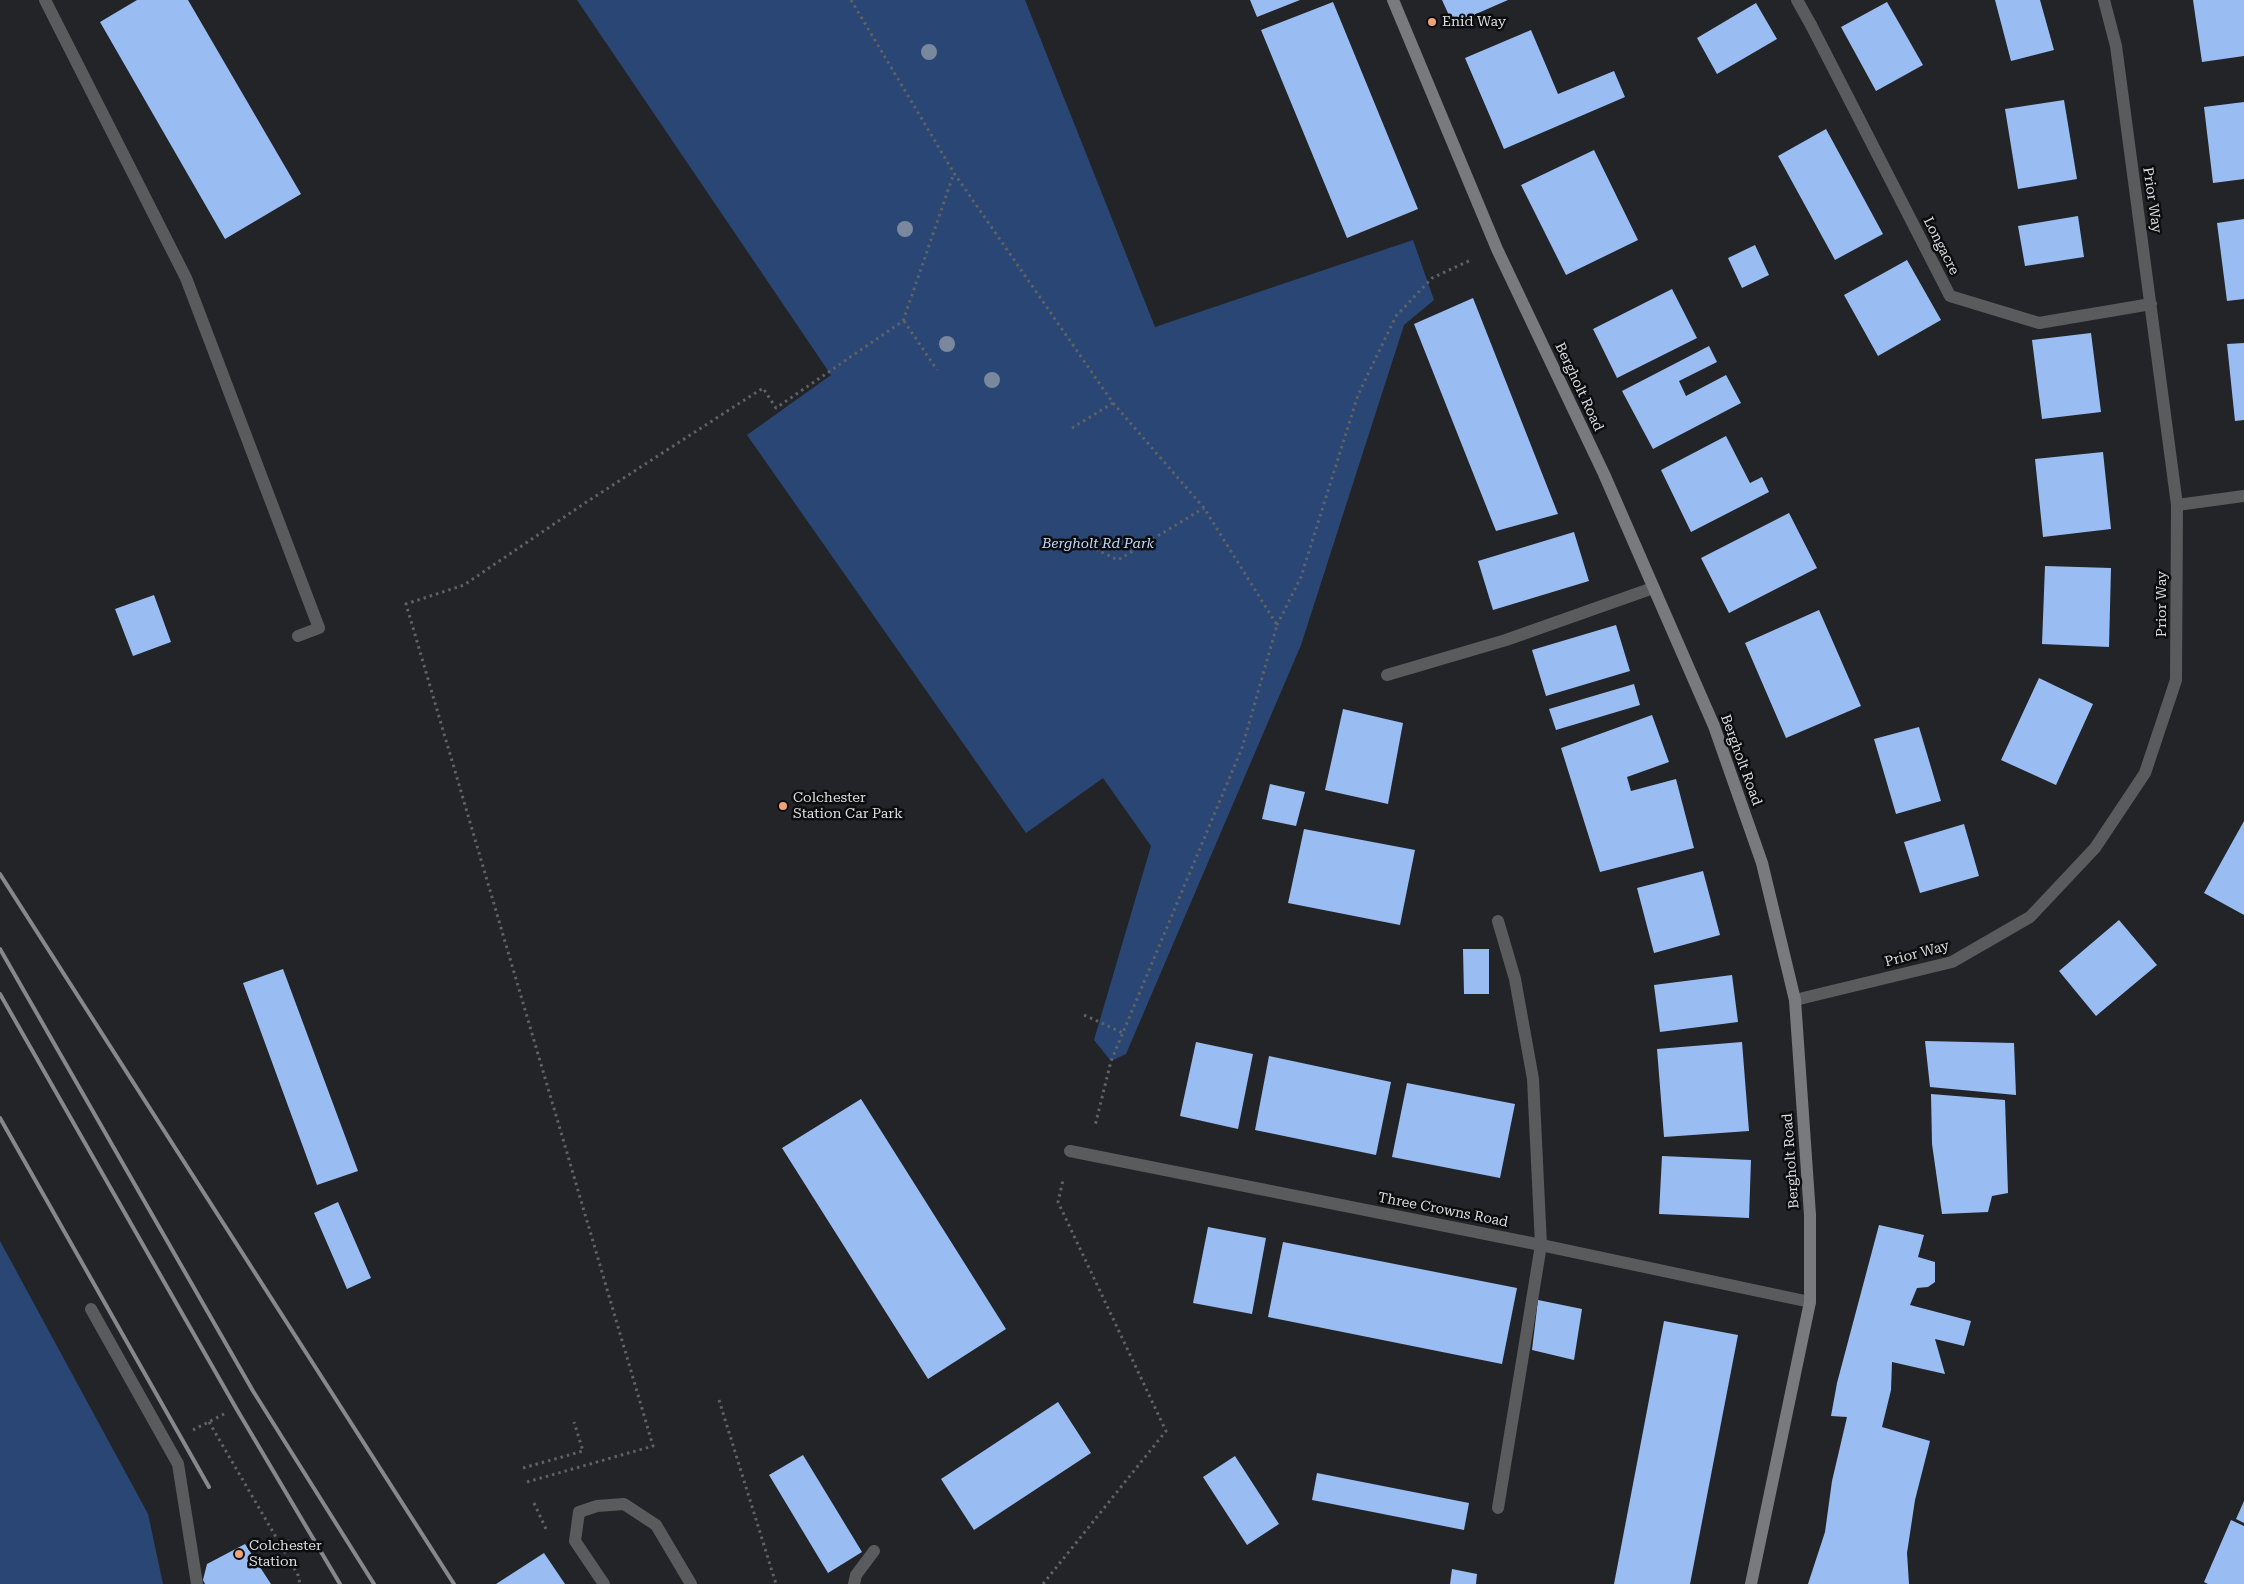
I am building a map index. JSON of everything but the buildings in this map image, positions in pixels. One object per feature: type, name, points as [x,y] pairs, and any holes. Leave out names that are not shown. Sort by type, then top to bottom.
[{"type":"main road","name":"Bergholt Road","points":[[1393,0],[1497,249],[1604,474],[1714,726],[1759,854],[1795,1000],[1810,1215],[1810,1302],[1751,1584]]},
{"type":"street","points":[[45,0],[186,278],[319,628],[298,636]]},
{"type":"street","name":"Longacre","points":[[1797,0],[1950,296],[2039,323],[2151,304]]},
{"type":"street","name":"Prior Way","points":[[1795,1000],[1952,962],[2030,917],[2095,848],[2145,773],[2176,680],[2177,505],[2116,46],[2104,0]]},
{"type":"street","points":[[2177,505],[2244,496]]},
{"type":"street","points":[[1386,675],[1506,640],[1654,588]]},
{"type":"street","points":[[1498,921],[1515,979],[1533,1079],[1541,1245],[1498,1508]]},
{"type":"street","name":"Three Crowns Road","points":[[1070,1151],[1541,1245],[1810,1302]]},
{"type":"street","points":[[91,1309],[178,1464],[197,1584]]},
{"type":"street","points":[[604,1584],[576,1541],[578,1512],[597,1506],[624,1504],[656,1525],[691,1584]]},
{"type":"street","points":[[854,1584],[856,1575],[874,1550]]},
{"type":"path","points":[[851,0],[954,173],[1113,403],[1204,508],[1277,625]]},
{"type":"path","points":[[527,1482],[653,1446],[406,604],[464,585],[593,497],[763,388],[776,408],[904,321],[954,173]]},
{"type":"path","points":[[1088,1155],[1111,1061],[1242,748],[1277,625],[1301,577],[1358,395],[1396,316],[1432,278],[1497,249]]},
{"type":"path","points":[[904,321],[937,370]]},
{"type":"path","points":[[1072,428],[1113,403]]},
{"type":"path","points":[[1078,541],[1118,560],[1204,508]]},
{"type":"path","points":[[1084,1015],[1123,1033]]},
{"type":"path","points":[[1043,1584],[1166,1431],[1058,1202]]},
{"type":"path","points":[[719,1400],[776,1584]]},
{"type":"path","points":[[192,1431],[226,1414]]},
{"type":"path","points":[[209,1422],[298,1575],[300,1584]]},
{"type":"path","points":[[523,1468],[583,1451],[574,1422]]},
{"type":"green space","name":"Bergholt Rd Park","points":[[577,0],[1025,0],[1155,327],[1413,240],[1434,300],[1404,325],[1301,645],[1126,1054],[1111,1061],[1094,1040],[1151,846],[1103,778],[1026,833],[747,435],[831,375]]},
{"type":"green space","points":[[0,1241],[148,1514],[163,1584],[0,1584]]},
{"type":"railway","points":[[0,874],[454,1584]]},
{"type":"railway","points":[[0,949],[253,1391],[374,1584]]},
{"type":"railway","points":[[0,994],[236,1408],[340,1584]]},
{"type":"railway","points":[[0,1118],[209,1487]]},
{"type":"place","name":"Enid Way","points":[[1432,22]]},
{"type":"place","name":"Colchester Station Car Park","points":[[783,806]]},
{"type":"place","name":"Colchester Station","points":[[239,1554]]}]
